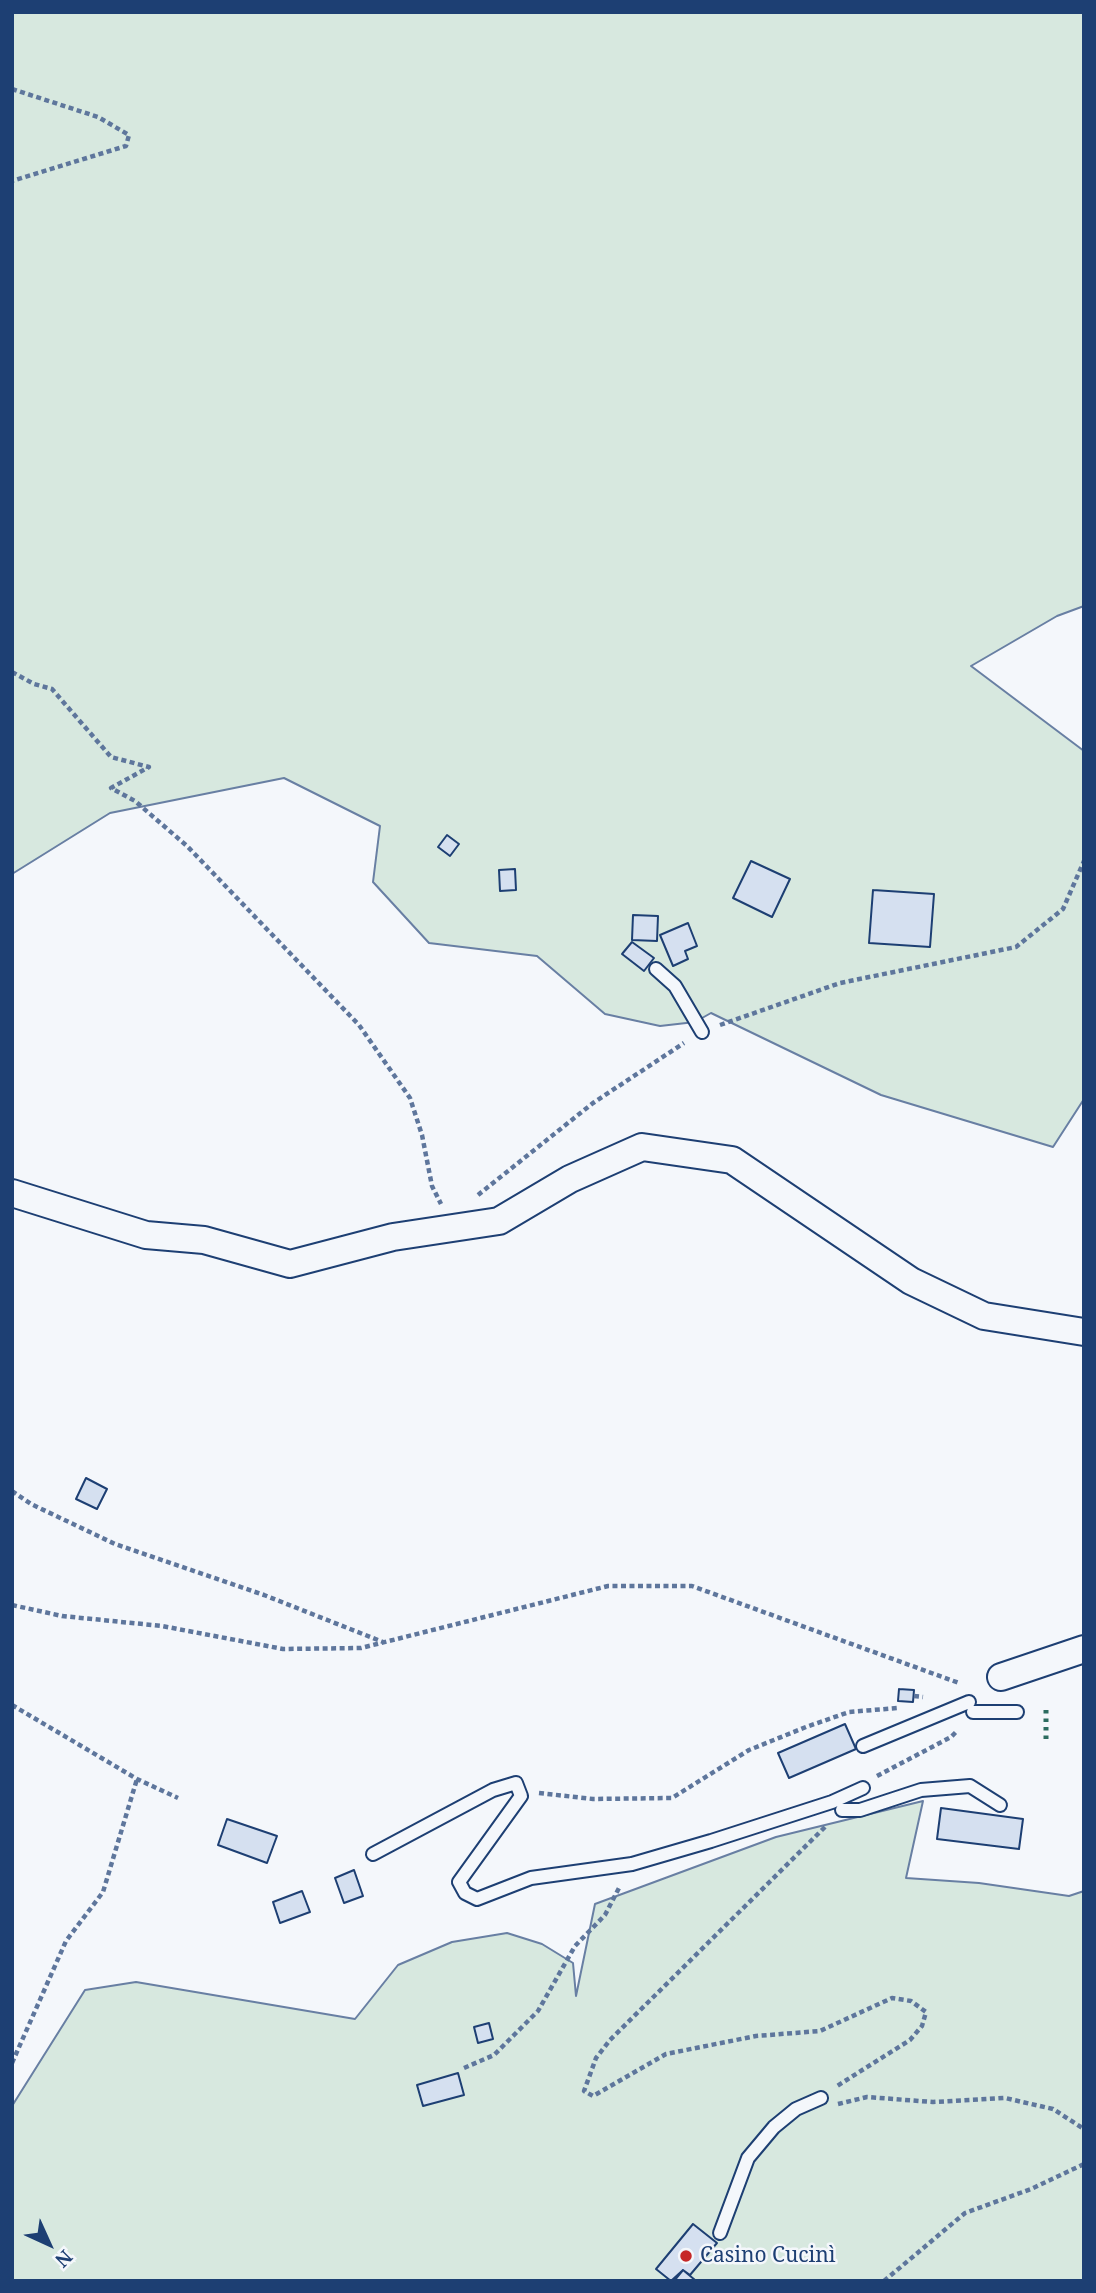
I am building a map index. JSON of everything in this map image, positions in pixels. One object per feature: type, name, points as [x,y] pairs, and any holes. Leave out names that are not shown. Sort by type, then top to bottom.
[{"type":"street","points":[[12,1193],[146,1235],[204,1240],[290,1264],[393,1237],[499,1221],[570,1179],[642,1147],[732,1160],[911,1281],[984,1317],[1084,1332]]},
{"type":"street","points":[[1001,1677],[1084,1649]]},
{"type":"lane","points":[[656,969],[675,986],[702,1032]]},
{"type":"lane","points":[[863,1746],[971,1707],[1017,1712]]},
{"type":"lane","points":[[373,1854],[493,1790],[516,1783],[520,1796],[459,1882],[465,1893],[477,1899],[530,1878],[632,1864],[832,1802],[863,1788]]},
{"type":"lane","points":[[842,1810],[860,1810],[921,1790],[970,1786],[1000,1805]]},
{"type":"lane","points":[[720,2233],[748,2158],[774,2127],[796,2109],[821,2098]]},
{"type":"path","points":[[12,89],[97,117],[129,135],[126,146],[12,181]]},
{"type":"path","points":[[12,672],[34,684],[52,689],[111,757],[149,767],[111,788],[135,801],[187,846],[359,1025],[410,1098],[422,1135],[432,1186],[444,1211]]},
{"type":"path","points":[[468,1199],[481,1194],[593,1103],[702,1032],[840,983],[1016,947],[1063,909],[1084,861]]},
{"type":"path","points":[[12,1491],[31,1504],[114,1544],[264,1595],[383,1642]]},
{"type":"path","points":[[12,1605],[62,1616],[162,1626],[283,1649],[362,1648],[608,1586],[692,1586],[965,1684]]},
{"type":"path","points":[[914,1696],[923,1697]]},
{"type":"path","points":[[12,1704],[137,1779],[178,1798]]},
{"type":"path","points":[[863,1788],[875,1777],[951,1737],[971,1707]]},
{"type":"path","points":[[564,1797],[672,1798],[749,1750],[806,1727],[849,1713],[900,1708]]},
{"type":"path","points":[[12,2063],[66,1941],[103,1892],[137,1779]]},
{"type":"path","points":[[842,1810],[610,2040],[596,2058],[584,2091],[593,2096],[666,2054],[756,2036],[820,2031],[893,1998],[911,2001],[926,2012],[922,2026],[910,2040],[821,2098],[821,2103],[827,2107],[867,2097],[933,2102],[1004,2098],[1053,2109],[1084,2129]]},
{"type":"path","points":[[464,2068],[494,2055],[538,2011],[575,1946],[605,1915],[632,1864]]},
{"type":"path","points":[[884,2281],[965,2213],[1031,2189],[1084,2164]]},
{"type":"shaded area","points":[[12,12],[1084,12],[1084,606],[1057,616],[971,666],[1084,751],[1084,1099],[1053,1147],[881,1095],[711,1013],[695,1022],[660,1026],[605,1014],[537,956],[429,943],[373,882],[380,826],[284,778],[110,813],[12,874]]},
{"type":"shaded area","points":[[923,1801],[906,1878],[979,1883],[1069,1896],[1084,1891],[1084,2281],[12,2281],[12,2106],[85,1990],[136,1982],[355,2019],[398,1965],[452,1942],[507,1933],[542,1944],[573,1963],[576,1996],[595,1904],[776,1837]]},
{"type":"building","points":[[447,835],[459,844],[450,856],[438,847]]},
{"type":"building","points":[[751,861],[790,879],[772,917],[733,898]]},
{"type":"building","points":[[515,869],[516,890],[500,891],[499,870]]},
{"type":"building","points":[[873,890],[934,894],[930,947],[869,943]]},
{"type":"building","points":[[633,915],[658,916],[657,941],[632,940]]},
{"type":"building","points":[[688,923],[697,946],[685,951],[688,959],[673,966],[660,935]]},
{"type":"building","points":[[632,942],[654,958],[644,971],[622,954]]},
{"type":"building","points":[[86,1478],[107,1489],[97,1509],[76,1499]]},
{"type":"building","points":[[899,1689],[914,1690],[913,1702],[898,1701]]},
{"type":"building","points":[[845,1724],[856,1749],[789,1778],[778,1753]]},
{"type":"building","points":[[941,1808],[1023,1819],[1019,1849],[937,1839]]},
{"type":"building","points":[[227,1819],[277,1836],[267,1863],[218,1845]]},
{"type":"building","points":[[354,1870],[363,1896],[344,1903],[335,1878]]},
{"type":"building","points":[[302,1891],[310,1912],[280,1923],[273,1902]]},
{"type":"building","points":[[489,2023],[493,2039],[478,2043],[474,2027]]},
{"type":"building","points":[[458,2073],[464,2095],[423,2106],[417,2085]]},
{"type":"building","name":"Casino Cucinì","points":[[693,2224],[717,2243],[690,2275],[683,2270],[671,2281],[656,2269]]},
{"type":"building","points":[[683,2270],[695,2280],[674,2281]]},
{"type":"hedge","points":[[1046,1710],[1046,1739]]},
{"type":"place","name":"Casino Cucinì","points":[[686,2256]]}]
